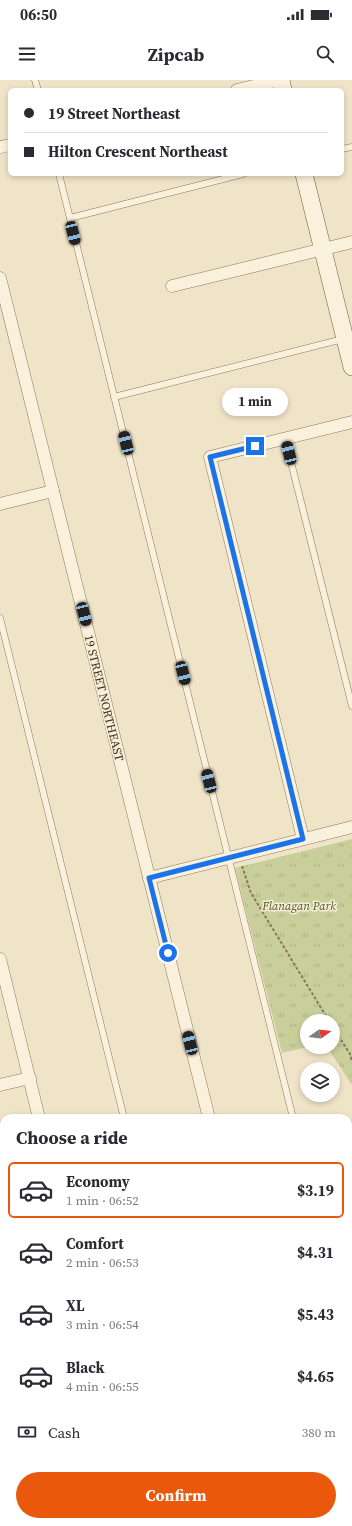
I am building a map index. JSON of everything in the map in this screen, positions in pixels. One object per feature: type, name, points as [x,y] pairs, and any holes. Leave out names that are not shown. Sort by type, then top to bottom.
[{"type":"street","points":[[246,88],[280,80]]},
{"type":"street","points":[[305,176],[352,367]]},
{"type":"street","points":[[172,286],[352,242]]},
{"type":"street","name":"19 STREET NORTHEAST","points":[[0,278],[208,1114]]},
{"type":"street","points":[[303,839],[210,457],[352,422]]},
{"type":"street","points":[[0,504],[53,491]]},
{"type":"street","points":[[149,878],[352,827]]},
{"type":"street","points":[[0,959],[39,1114]]},
{"type":"street","points":[[0,1085],[30,1078]]},
{"type":"lane","points":[[60,176],[114,397],[233,857],[292,1114]]},
{"type":"lane","points":[[70,218],[235,176]]},
{"type":"lane","points":[[114,397],[345,338]]},
{"type":"lane","points":[[285,438],[352,706]]},
{"type":"lane","points":[[0,618],[123,1114]]},
{"type":"path","points":[[233,857],[251,893],[325,1014]]},
{"type":"path","points":[[340,1038],[350,1054],[352,1062]]},
{"type":"green space","name":"Flanagan Park","points":[[352,839],[352,1085],[340,1067],[340,1062],[337,1062],[332,1054],[340,1054],[340,1014],[300,1014],[300,1049],[282,1053],[235,868]]},
{"type":"route","points":[[168,953],[149,878],[303,839],[210,457],[255,446]]}]
